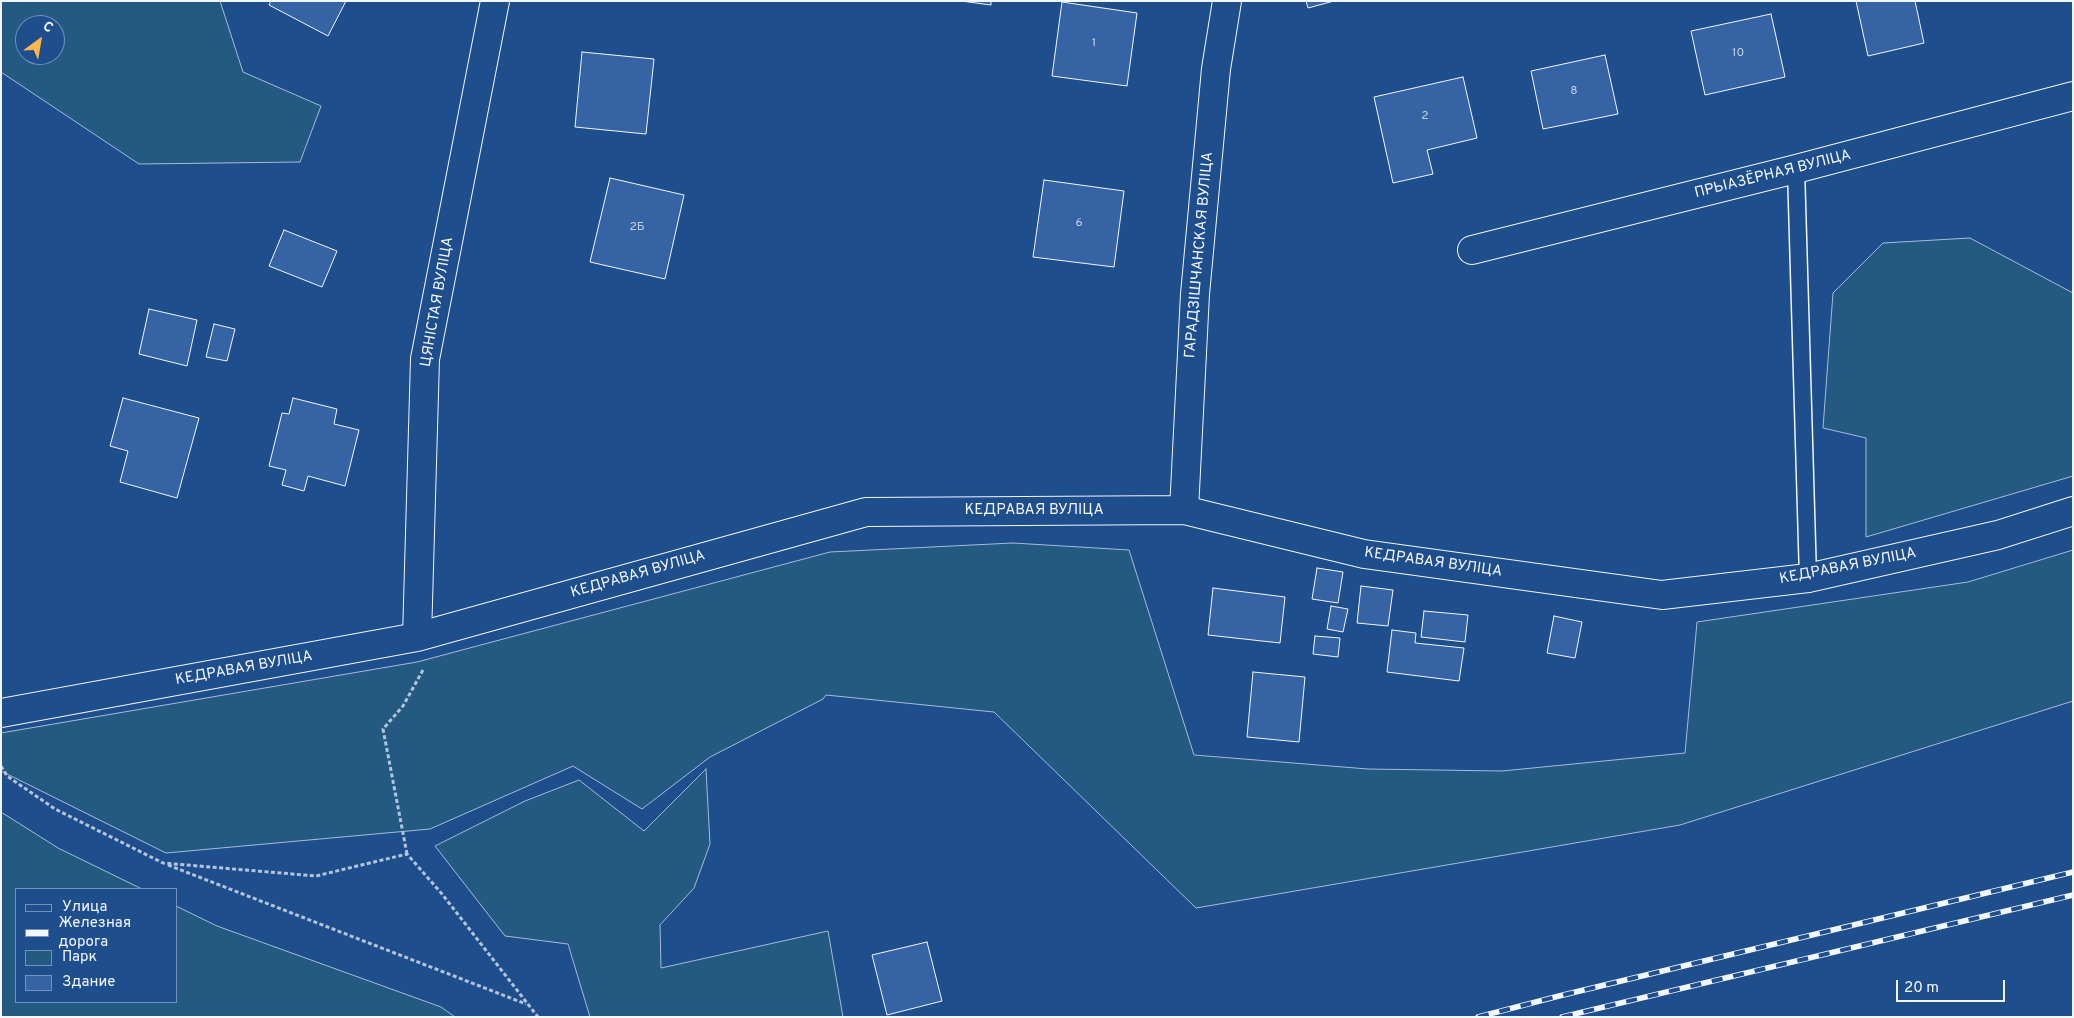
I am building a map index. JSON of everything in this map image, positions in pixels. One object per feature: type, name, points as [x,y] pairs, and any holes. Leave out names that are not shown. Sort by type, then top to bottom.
[{"type":"street","name":"ЦЯНІСТАЯ ВУЛІЦА","points":[[417,637],[425,359],[495,1]]},
{"type":"street","name":"ГАРАДЗІШЧАНСКАЯ ВУЛІЦА","points":[[1184,510],[1195,294],[1216,69],[1227,1]]},
{"type":"street","name":"ПРЫАЗЁРНАЯ ВУЛІЦА","points":[[1472,250],[1796,169],[2073,96]]},
{"type":"street","name":"КЕДРАВАЯ ВУЛІЦА","points":[[1,713],[417,637],[866,512],[1184,510],[1364,554],[1662,595],[1808,578],[1998,535],[2073,511]]},
{"type":"lane","points":[[1796,169],[1808,578]]},
{"type":"path","points":[[417,637],[424,668],[403,706],[382,730],[407,854],[442,894],[538,1017]]},
{"type":"path","points":[[1,766],[7,776],[55,809],[163,863],[528,1005]]},
{"type":"path","points":[[163,863],[316,876],[407,854]]},
{"type":"green space","points":[[1,1],[220,1],[243,72],[321,106],[300,162],[139,164],[1,72]]},
{"type":"green space","points":[[1970,238],[2073,293],[2073,476],[1866,537],[1866,438],[1823,428],[1833,293],[1883,243]]},
{"type":"green space","points":[[1013,543],[1129,550],[1194,755],[1368,769],[1502,771],[1685,753],[1697,622],[1968,582],[2073,550],[2073,701],[1680,825],[1196,908],[994,712],[826,695],[823,699],[710,757],[642,809],[573,766],[430,829],[166,853],[1,771],[1,733],[417,662],[830,552]]},
{"type":"green space","points":[[706,769],[710,844],[694,888],[660,925],[661,968],[828,931],[843,1017],[590,1017],[568,944],[505,936],[435,846],[525,801],[579,780],[644,831]]},
{"type":"green space","points":[[1,812],[58,848],[140,888],[15,888],[15,1003],[178,1003],[178,907],[217,926],[441,1007],[455,1017],[1,1017]]},
{"type":"building","points":[[271,1],[346,1],[328,36],[269,5]]},
{"type":"building","points":[[961,1],[991,1],[991,5]]},
{"type":"building","points":[[1306,1],[1334,1],[1308,8]]},
{"type":"building","points":[[1856,1],[1915,1],[1924,43],[1868,56]]},
{"type":"building","points":[[1062,2],[1137,13],[1127,86],[1052,76]]},
{"type":"building","points":[[1771,14],[1785,77],[1705,95],[1691,31]]},
{"type":"building","points":[[582,52],[654,59],[646,134],[575,127]]},
{"type":"building","points":[[1605,55],[1618,114],[1543,129],[1531,71]]},
{"type":"building","points":[[1463,77],[1477,138],[1427,150],[1433,174],[1393,183],[1374,97]]},
{"type":"building","points":[[610,178],[684,195],[665,279],[590,262]]},
{"type":"building","points":[[1044,180],[1124,191],[1114,267],[1033,257]]},
{"type":"building","points":[[284,230],[337,251],[322,287],[269,266]]},
{"type":"building","points":[[149,309],[197,320],[187,366],[139,354]]},
{"type":"building","points":[[214,324],[235,329],[227,361],[206,357]]},
{"type":"building","points":[[123,398],[199,418],[177,498],[120,482],[128,451],[110,446]]},
{"type":"building","points":[[293,398],[337,409],[334,424],[359,430],[345,486],[308,476],[304,491],[282,485],[286,470],[269,466],[282,413],[289,414]]},
{"type":"building","points":[[1317,568],[1343,572],[1338,603],[1312,599]]},
{"type":"building","points":[[1361,586],[1393,590],[1388,626],[1357,623]]},
{"type":"building","points":[[1213,588],[1285,597],[1280,643],[1208,635]]},
{"type":"building","points":[[1331,606],[1348,609],[1343,632],[1327,629]]},
{"type":"building","points":[[1424,611],[1468,615],[1465,642],[1421,637]]},
{"type":"building","points":[[1554,616],[1582,622],[1575,658],[1547,653]]},
{"type":"building","points":[[1392,630],[1416,633],[1415,643],[1464,648],[1459,681],[1387,672]]},
{"type":"building","points":[[1315,636],[1340,638],[1338,657],[1313,654]]},
{"type":"building","points":[[1253,672],[1305,677],[1299,742],[1247,737]]},
{"type":"building","points":[[927,942],[942,1001],[887,1015],[872,955]]},
{"type":"railway","points":[[1478,1017],[2073,872]]},
{"type":"railway","points":[[1562,1017],[2073,895]]}]
